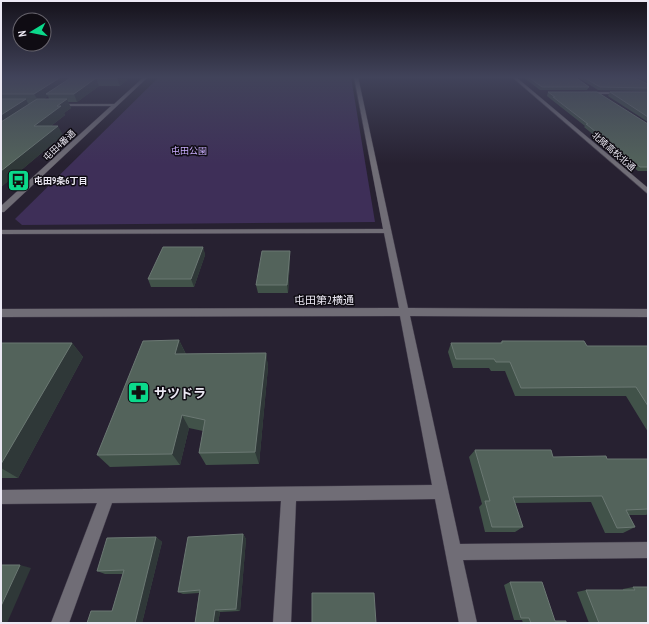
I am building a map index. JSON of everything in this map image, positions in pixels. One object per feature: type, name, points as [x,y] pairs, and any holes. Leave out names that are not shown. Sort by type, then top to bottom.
[{"type":"street","name":"屯田4番通","points":[[1,210],[114,106]]},
{"type":"street","points":[[362,106],[468,623]]},
{"type":"street","name":"北陵高校北通","points":[[548,106],[648,192]]},
{"type":"street","points":[[1,232],[388,231]]},
{"type":"street","name":"屯田第2横通","points":[[1,313],[648,313]]},
{"type":"street","points":[[1,497],[442,492]]},
{"type":"street","points":[[282,623],[289,494]]},
{"type":"street","points":[[60,623],[107,496]]},
{"type":"street","points":[[453,552],[648,550]]},
{"type":"green space","name":"屯田公園","points":[[129,106],[356,106],[375,222],[22,225],[15,219]]},
{"type":"building","points":[[1,106],[15,106],[1,115]]},
{"type":"building","points":[[26,106],[61,106],[34,126],[58,126],[1,171],[1,122]]},
{"type":"building","points":[[565,106],[620,106],[648,124],[648,167],[640,167],[586,124],[588,124]]},
{"type":"building","points":[[631,106],[648,106],[648,117]]},
{"type":"building","points":[[163,247],[203,247],[191,279],[148,279]]},
{"type":"building","points":[[262,251],[290,251],[287,285],[256,285]]},
{"type":"building","points":[[179,340],[175,354],[266,353],[255,452],[199,453],[205,420],[182,415],[172,454],[97,455],[143,341]]},
{"type":"building","points":[[502,341],[584,341],[587,346],[648,346],[648,406],[636,387],[521,388],[510,362],[496,362],[494,359],[456,359],[451,343],[502,343]]},
{"type":"building","points":[[1,343],[72,343],[1,464]]},
{"type":"building","points":[[475,450],[551,450],[553,457],[606,456],[607,459],[648,459],[648,509],[626,510],[635,527],[617,528],[602,496],[513,497],[523,527],[492,527],[485,501],[490,501]]},
{"type":"building","points":[[243,534],[236,609],[215,610],[213,623],[195,623],[200,590],[178,592],[188,537]]},
{"type":"building","points":[[156,537],[135,623],[87,623],[91,611],[112,611],[124,570],[97,571],[107,538]]},
{"type":"building","points":[[1,565],[20,565],[1,606]]},
{"type":"building","points":[[510,582],[542,582],[555,621],[566,621],[566,623],[531,623],[529,618],[521,618]]},
{"type":"building","points":[[633,587],[648,587],[648,623],[599,623],[586,590],[635,590]]},
{"type":"building","points":[[312,593],[374,593],[376,623],[312,623]]},
{"type":"place","name":"屯田9条6丁目","points":[[19,180]]},
{"type":"place","name":"サツドラ","points":[[138,393]]}]
